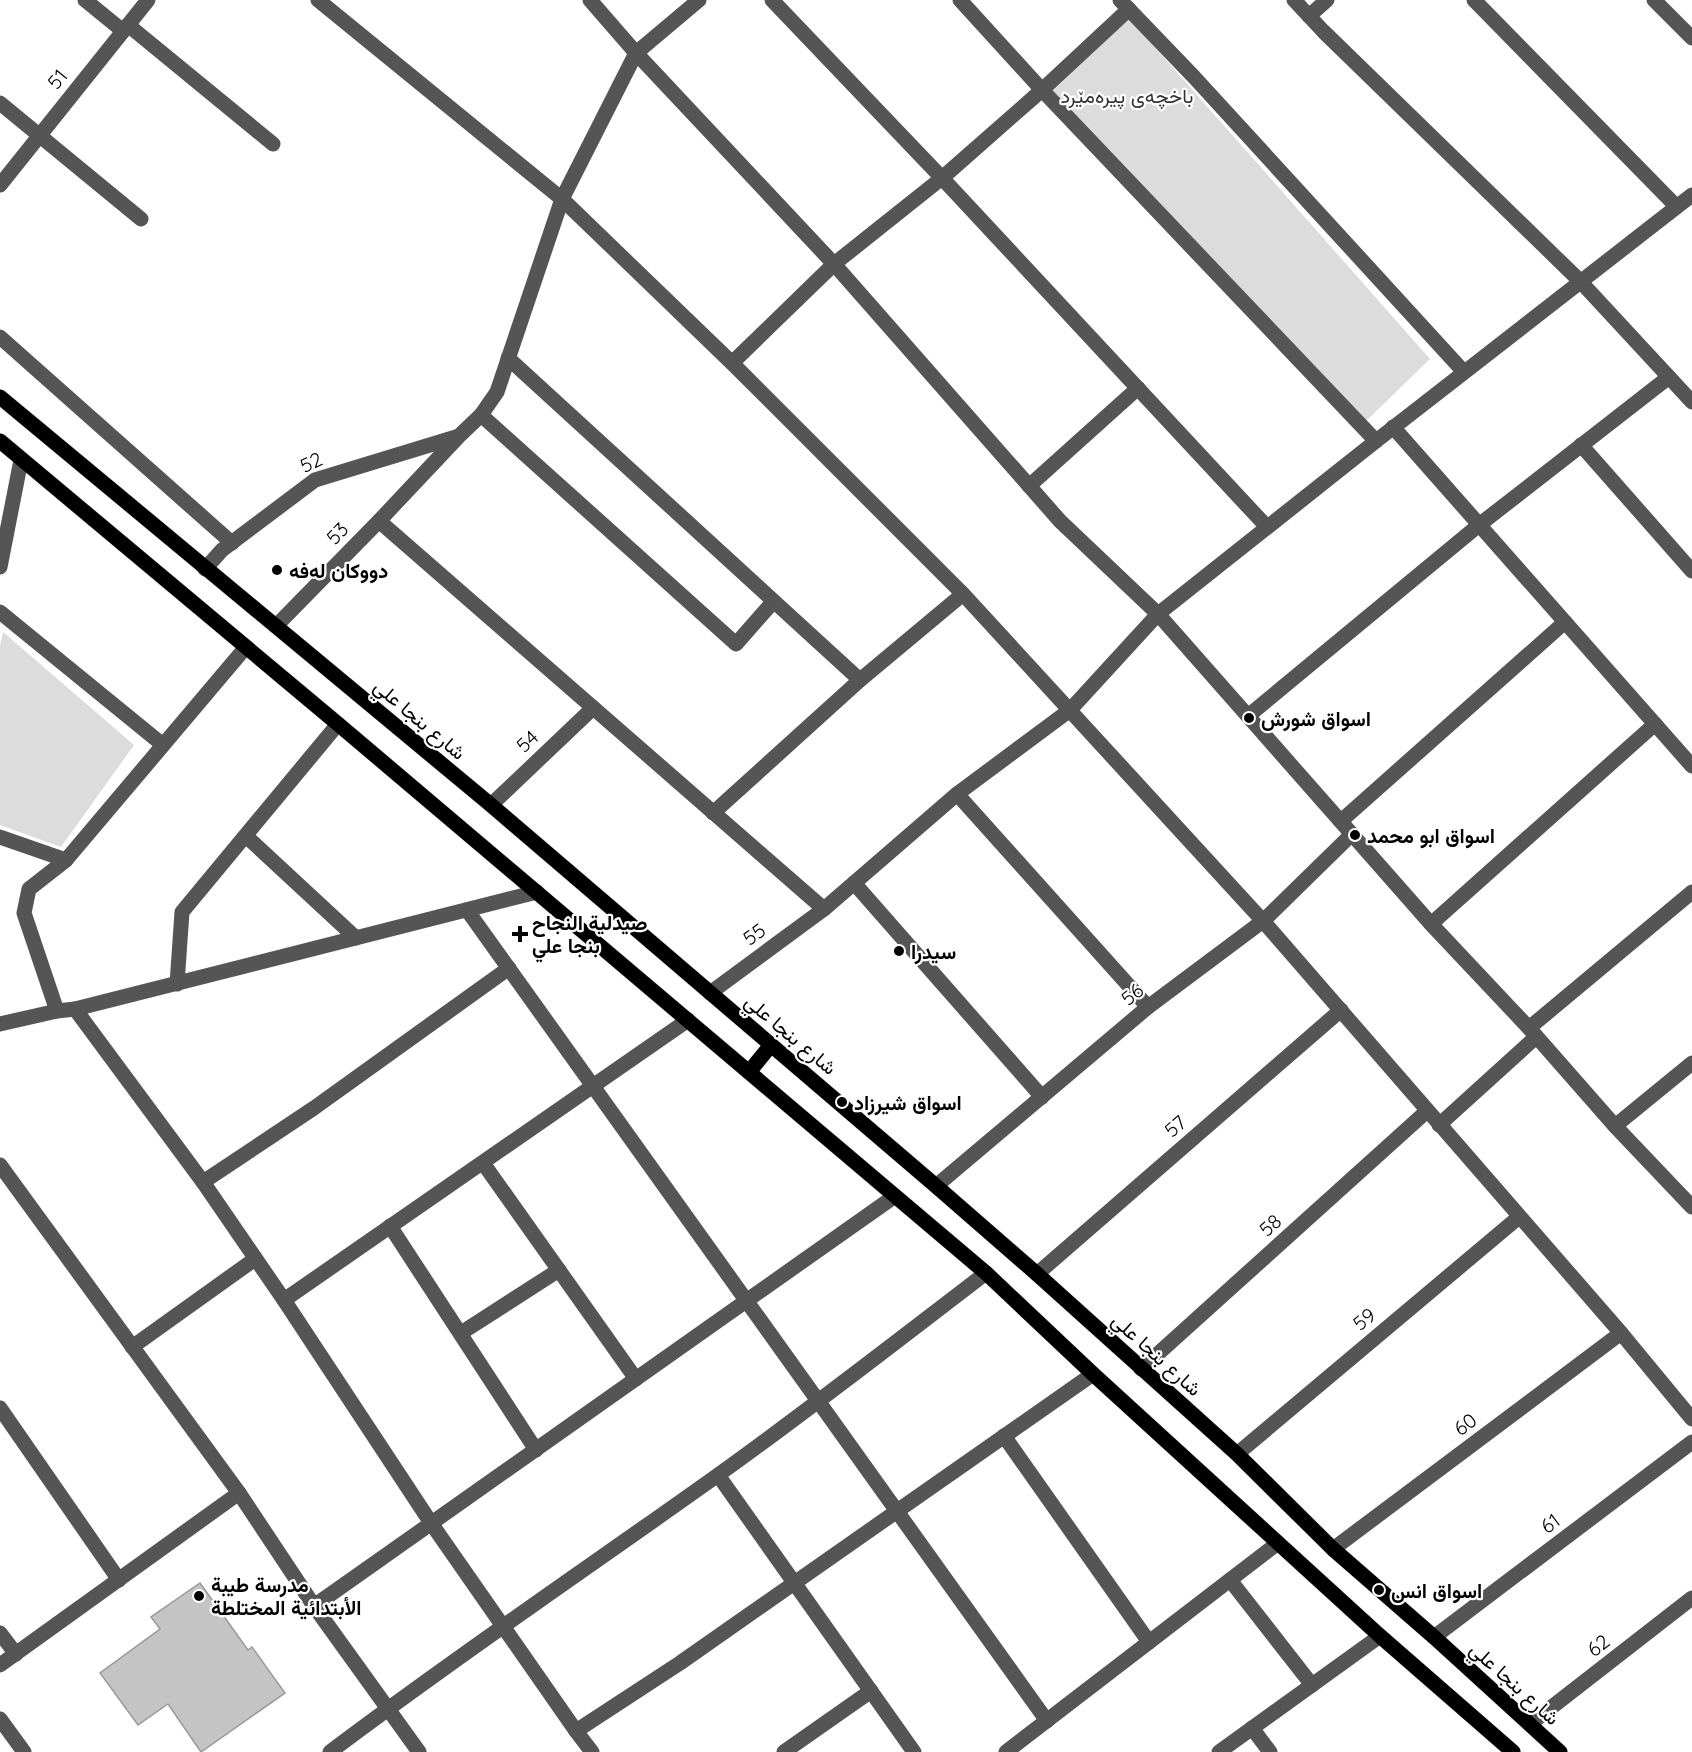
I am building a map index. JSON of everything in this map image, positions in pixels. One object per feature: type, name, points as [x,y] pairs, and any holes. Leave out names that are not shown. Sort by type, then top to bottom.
[{"type":"main road","name":"شارع بنجا علي","points":[[0,397],[490,805],[936,1186],[1237,1454],[1333,1549],[1434,1636],[1560,1752]]},
{"type":"main road","points":[[0,441],[986,1273],[1380,1636],[1513,1752]]},
{"type":"main road","points":[[749,1072],[771,1045]]},
{"type":"street","points":[[85,0],[125,28],[273,144]]},
{"type":"street","name":"51","points":[[0,185],[148,0]]},
{"type":"street","points":[[318,0],[562,199],[732,363],[963,594],[1263,921],[1621,1333],[1692,1419]]},
{"type":"street","points":[[590,0],[636,53],[834,264],[1060,521],[1158,614],[1431,924],[1692,1207]]},
{"type":"street","points":[[636,53],[699,0]]},
{"type":"street","points":[[772,0],[942,178],[1267,527]]},
{"type":"street","points":[[960,0],[1042,90],[1376,441]]},
{"type":"street","points":[[1294,0],[1581,281],[1692,402]]},
{"type":"street","points":[[1309,16],[1327,0]]},
{"type":"street","points":[[1474,0],[1687,201]]},
{"type":"street","points":[[1654,0],[1692,38]]},
{"type":"street","points":[[732,363],[834,264],[942,178],[1042,90],[1124,4],[1464,372]]},
{"type":"street","name":"53","points":[[276,626],[481,415],[497,392],[562,199],[636,53]]},
{"type":"street","points":[[0,103],[141,219]]},
{"type":"street","name":"55","points":[[710,993],[824,909],[957,794],[1070,710],[1158,614],[1393,427],[1687,201]]},
{"type":"street","points":[[0,337],[232,543]]},
{"type":"street","points":[[508,358],[860,680]]},
{"type":"street","points":[[1248,716],[1479,525],[1669,377]]},
{"type":"street","points":[[1029,486],[1138,388]]},
{"type":"street","points":[[481,415],[736,644],[773,602]]},
{"type":"street","points":[[1393,427],[1692,766]]},
{"type":"street","name":"52","points":[[205,568],[222,550],[315,480],[459,436]]},
{"type":"street","points":[[1581,445],[1692,571]]},
{"type":"street","points":[[0,567],[21,460]]},
{"type":"street","points":[[379,521],[824,909]]},
{"type":"street","points":[[713,813],[860,680],[963,594]]},
{"type":"street","points":[[0,612],[163,745]]},
{"type":"street","points":[[1341,821],[1565,622]]},
{"type":"street","points":[[57,1011],[24,912],[29,889],[66,860],[246,647]]},
{"type":"street","name":"54","points":[[490,805],[593,708]]},
{"type":"street","points":[[177,984],[182,912],[338,724]]},
{"type":"street","points":[[1431,924],[1655,724]]},
{"type":"street","points":[[957,794],[1148,1007]]},
{"type":"street","name":"56","points":[[936,1186],[1148,1007],[1263,921],[1352,834]]},
{"type":"street","points":[[246,836],[356,938]]},
{"type":"street","points":[[0,837],[66,860]]},
{"type":"street","points":[[854,883],[1042,1097]]},
{"type":"street","points":[[0,1024],[57,1011],[75,1010],[537,892]]},
{"type":"street","points":[[1439,1125],[1533,1033],[1692,892]]},
{"type":"street","points":[[467,910],[1047,1720]]},
{"type":"street","points":[[203,1182],[314,1108],[509,968]]},
{"type":"street","points":[[75,1010],[203,1182],[431,1523],[592,1752]]},
{"type":"street","name":"57","points":[[1037,1274],[1341,1010]]},
{"type":"street","points":[[284,1300],[688,1020]]},
{"type":"street","points":[[1615,1126],[1692,1062]]},
{"type":"street","name":"58","points":[[1141,1369],[1427,1112]]},
{"type":"street","points":[[483,1162],[636,1379]]},
{"type":"street","points":[[0,1165],[5,1183],[132,1347],[239,1493],[314,1606],[419,1752]]},
{"type":"street","points":[[314,1606],[895,1196]]},
{"type":"street","name":"59","points":[[1237,1454],[1519,1217]]},
{"type":"street","points":[[390,1227],[536,1450]]},
{"type":"street","points":[[132,1347],[255,1259]]},
{"type":"street","points":[[461,1334],[559,1270]]},
{"type":"street","points":[[330,1752],[387,1709],[718,1475],[986,1273]]},
{"type":"street","name":"60","points":[[1333,1549],[1621,1333]]},
{"type":"street","points":[[576,1731],[680,1663],[1093,1374]]},
{"type":"street","points":[[0,1408],[119,1580]]},
{"type":"street","points":[[1004,1436],[1149,1642]]},
{"type":"street","name":"61","points":[[1434,1636],[1692,1442]]},
{"type":"street","points":[[718,1475],[914,1752]]},
{"type":"street","points":[[0,1665],[239,1493]]},
{"type":"street","points":[[1006,1752],[1278,1543]]},
{"type":"street","points":[[1230,1580],[1312,1685]]},
{"type":"street","name":"62","points":[[1530,1724],[1692,1598]]},
{"type":"street","points":[[0,1633],[16,1654]]},
{"type":"street","points":[[1219,1752],[1380,1636]]},
{"type":"street","points":[[784,1752],[871,1691]]},
{"type":"street","points":[[0,1719],[24,1752]]},
{"type":"street","points":[[1252,1728],[1270,1752]]},
{"type":"green space","name":"باخچەی پیرەمێرد","points":[[1129,18],[1430,359],[1366,421],[1053,91]]},
{"type":"green space","points":[[3,632],[134,745],[61,847],[0,825],[0,646]]},
{"type":"building","points":[[200,1583],[248,1650],[252,1647],[285,1693],[201,1752],[168,1704],[138,1725],[100,1673],[160,1629],[151,1617]]},
{"type":"place","name":"دووكان لەفە","points":[[277,570]]},
{"type":"place","name":"اسواق شورش","points":[[1249,718]]},
{"type":"place","name":"اسواق ابو محمد","points":[[1355,835]]},
{"type":"place","name":"صيدلية النجاح بنجا علي","points":[[520,934]]},
{"type":"place","name":"سيدرا","points":[[899,951]]},
{"type":"place","name":"اسواق شيرزاد","points":[[842,1102]]},
{"type":"place","name":"اسواق انس","points":[[1379,1590]]},
{"type":"place","name":"مدرسة طيبة الأبتدائية المختلطة","points":[[199,1596]]}]
